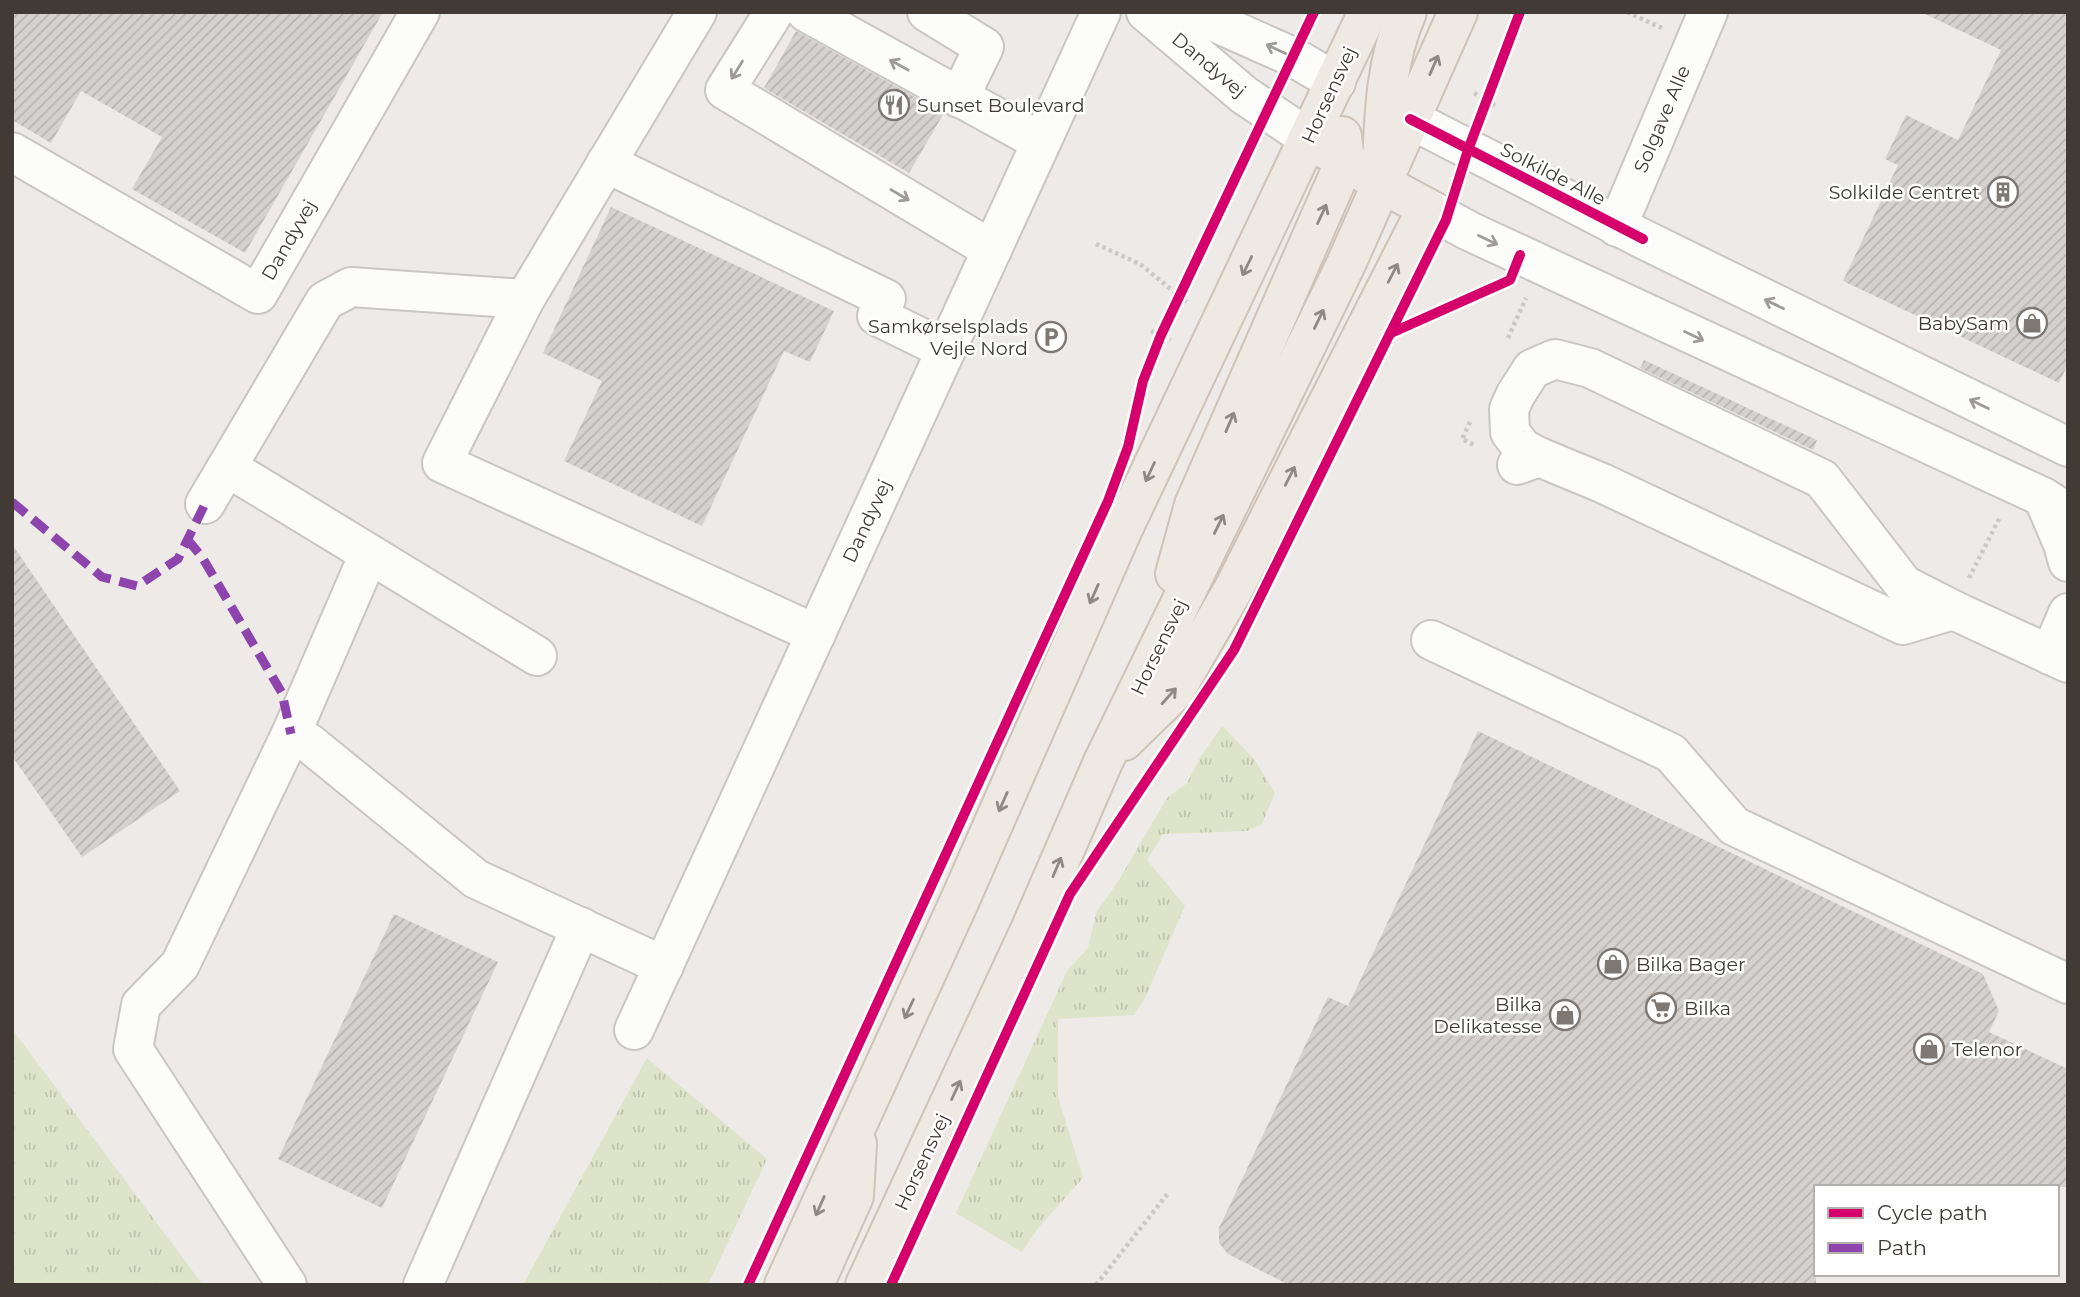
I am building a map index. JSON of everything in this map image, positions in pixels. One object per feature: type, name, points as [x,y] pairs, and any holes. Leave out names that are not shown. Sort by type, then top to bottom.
[{"type":"main road","name":"Horsensvej","points":[[784,1285],[960,900],[1122,531],[1368,12]]},
{"type":"main road","points":[[1336,82],[1397,113],[1397,36],[1407,12]]},
{"type":"main road","name":"Horsensvej","points":[[865,1285],[1030,930],[1103,762],[1346,264],[1381,183],[1397,113],[1458,12]]},
{"type":"main road","points":[[1147,672],[1194,505],[1345,161],[1336,82]]},
{"type":"main road","points":[[1103,762],[1174,692],[1233,590],[1427,208],[1308,138]]},
{"type":"main road","points":[[814,1285],[854,1196],[858,1121]]},
{"type":"street","name":"Dandyvej","points":[[12,152],[258,294],[420,12]]},
{"type":"street","points":[[697,12],[524,299],[442,463],[816,634]]},
{"type":"street","points":[[774,12],[725,90],[992,250]]},
{"type":"street","points":[[806,12],[1041,142]]},
{"type":"street","points":[[927,12],[984,47],[958,98]]},
{"type":"street","name":"Dandyvej","points":[[634,1030],[1101,12]]},
{"type":"street","name":"Dandyvej","points":[[1146,12],[1244,95],[1308,138]]},
{"type":"street","name":"Dandyvej","points":[[1192,12],[1293,57],[1336,82]]},
{"type":"street","name":"Solgave Alle","points":[[1617,226],[1709,12]]},
{"type":"street","name":"Solkilde Alle","points":[[1397,113],[1617,226],[2068,447]]},
{"type":"street","points":[[606,163],[886,299],[877,316],[946,349]]},
{"type":"street","points":[[1427,208],[1503,247],[2055,505],[2068,562]]},
{"type":"street","points":[[205,504],[325,301],[351,287],[524,299]]},
{"type":"street","points":[[1952,610],[1903,625],[1602,483],[1527,461],[1522,448],[1510,432],[1509,409],[1516,394],[1532,369],[1555,359],[1590,368],[1822,479],[1904,585],[1952,610],[2059,659],[2068,613]]},
{"type":"street","points":[[227,467],[537,656]]},
{"type":"street","points":[[287,1285],[133,1049],[141,1005],[180,965],[291,734],[369,554]]},
{"type":"street","points":[[1431,640],[1671,753],[1734,826],[2068,984]]},
{"type":"street","points":[[291,734],[309,743],[476,879],[664,966]]},
{"type":"street","points":[[423,1285],[580,927]]},
{"type":"path","points":[[1468,150],[1491,88]]},
{"type":"path","points":[[1474,93],[1497,107]]},
{"type":"path","points":[[1096,244],[1140,264],[1181,302]]},
{"type":"path","points":[[1181,302],[1185,284]]},
{"type":"path","points":[[1157,347],[1162,333]]},
{"type":"path","points":[[1952,610],[2004,510]]},
{"type":"path","points":[[1096,1285],[1169,1192]]},
{"type":"green space","points":[[1222,726],[1254,759],[1275,793],[1262,824],[1247,831],[1163,834],[1147,860],[1185,906],[1145,998],[1134,1015],[1058,1019],[1058,1097],[1083,1178],[1039,1227],[1022,1252],[956,1213],[1067,971],[1088,948],[1096,913],[1119,880],[1167,798],[1187,783]]},
{"type":"green space","points":[[12,1029],[24,1045],[203,1285],[12,1285]]},
{"type":"green space","points":[[647,1058],[767,1159],[708,1285],[523,1285]]},
{"type":"building","points":[[12,12],[383,12],[245,253],[132,189],[162,137],[81,91],[51,143],[12,120]]},
{"type":"building","name":"Solkilde Centret","points":[[1921,12],[2068,12],[2068,364],[2059,383],[1843,281],[1898,165],[1885,159],[1906,115],[1958,140],[2001,50]]},
{"type":"building","points":[[796,31],[944,113],[909,173],[764,88]]},
{"type":"building","points":[[611,207],[834,311],[810,362],[784,351],[702,526],[564,461],[602,381],[543,353]]},
{"type":"building","points":[[1644,360],[1817,440],[1813,450],[1640,368]]},
{"type":"building","points":[[12,544],[180,791],[82,857],[12,756]]},
{"type":"building","name":"Bilka","points":[[1478,731],[1983,974],[1999,1011],[1989,1032],[2068,1069],[2068,1187],[1814,1185],[1816,1285],[1289,1285],[1228,1254],[1219,1243],[1219,1228],[1328,997],[1348,1006]]},
{"type":"building","points":[[394,914],[498,962],[382,1208],[278,1159]]},
{"type":"marked path","points":[[12,502],[102,577],[137,586],[178,559],[205,504]]},
{"type":"marked path","points":[[187,539],[202,557],[282,693],[291,734]]},
{"type":"cycle path","points":[[748,1285],[1108,501],[1128,447],[1143,381],[1161,335],[1314,12]]},
{"type":"cycle path","points":[[891,1285],[1070,894],[1234,650],[1446,220],[1468,150],[1520,12]]},
{"type":"cycle path","points":[[1410,119],[1643,239]]},
{"type":"cycle path","points":[[1391,333],[1510,280],[1520,255]]},
{"type":"place","name":"Sunset Boulevard","points":[[894,105]]},
{"type":"place","name":"Solkilde Centret","points":[[2003,192]]},
{"type":"place","name":"BabySam","points":[[2032,323]]},
{"type":"place","name":"Samkørselsplads Vejle Nord","points":[[1051,337]]},
{"type":"place","name":"Bilka Bager","points":[[1613,964]]},
{"type":"place","name":"Bilka","points":[[1661,1008]]},
{"type":"place","name":"Bilka Delikatesse","points":[[1565,1015]]},
{"type":"place","name":"Telenor","points":[[1929,1049]]}]
